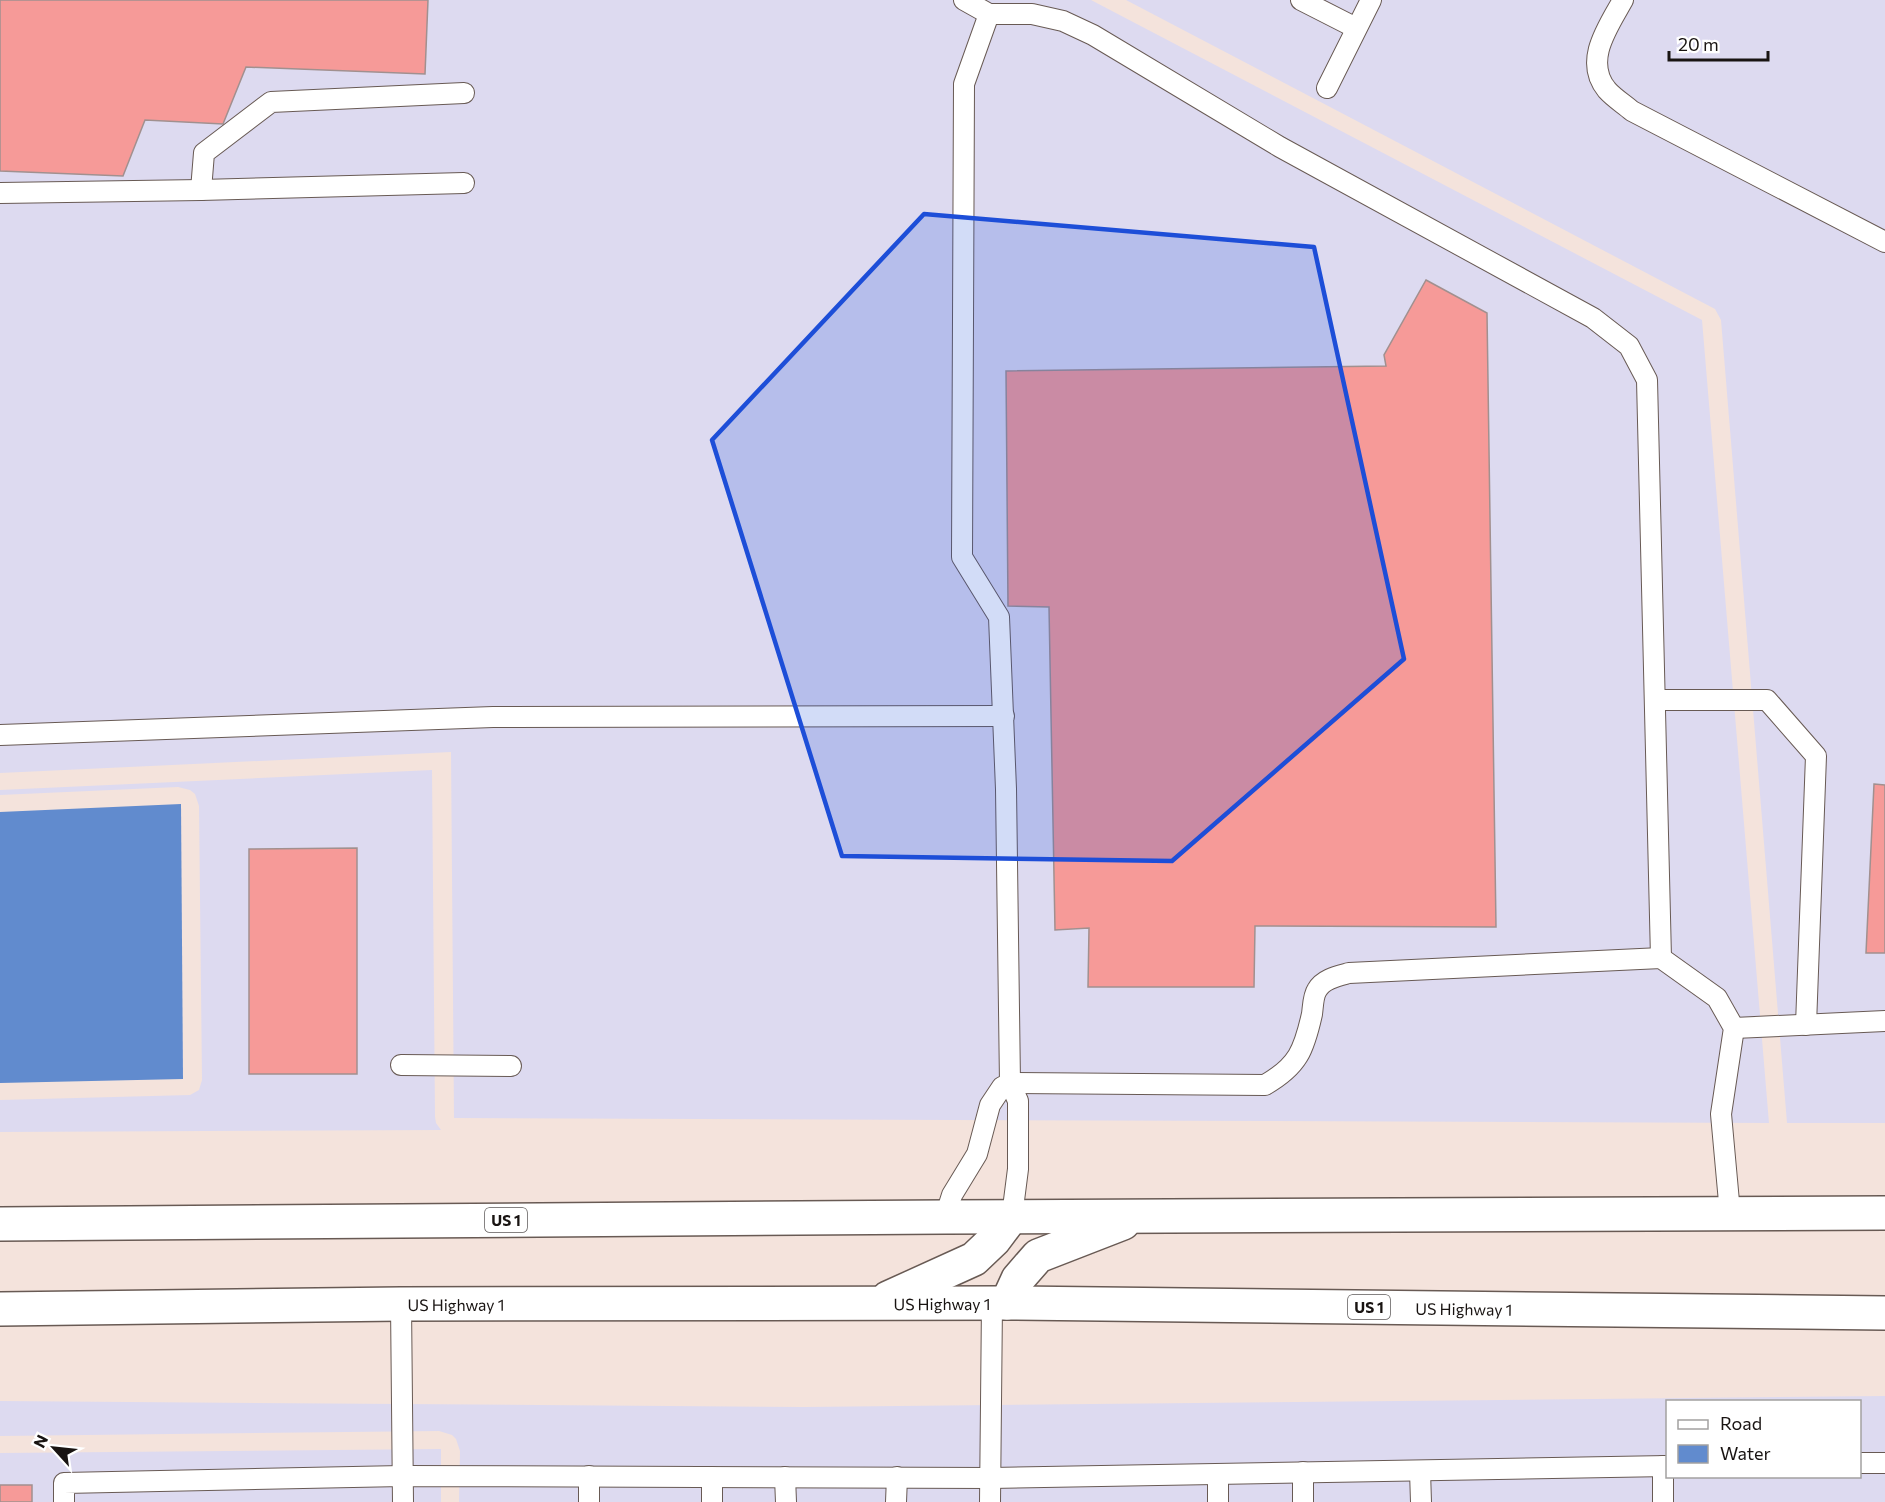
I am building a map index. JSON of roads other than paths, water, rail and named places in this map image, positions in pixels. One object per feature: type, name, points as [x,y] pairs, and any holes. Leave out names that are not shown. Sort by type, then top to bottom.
[{"type":"main road","name":"US 1","points":[[0,1224],[1012,1216],[1885,1213]]},
{"type":"main road","points":[[875,1303],[974,1259],[994,1240],[1012,1216]]},
{"type":"main road","points":[[1000,1303],[1038,1256],[1141,1216]]},
{"type":"main road","name":"US Highway 1","points":[[0,1308],[401,1304],[1000,1303],[1885,1313]]},
{"type":"lane","points":[[964,0],[989,14],[1032,14],[1063,21],[1093,35],[1280,147],[1593,318],[1629,346],[1647,380],[1661,958]]},
{"type":"lane","points":[[1301,0],[1356,28]]},
{"type":"lane","points":[[1327,88],[1371,0]]},
{"type":"lane","points":[[1623,0],[1599,45],[1597,71],[1607,90],[1632,111],[1885,242]]},
{"type":"lane","points":[[989,14],[964,84],[962,557],[999,617],[1004,716],[1010,1083],[1018,1101],[1018,1169],[1012,1216]]},
{"type":"lane","points":[[201,190],[204,153],[271,102],[464,93]]},
{"type":"lane","points":[[0,193],[464,183]]},
{"type":"lane","points":[[1655,700],[1767,700],[1815,756],[1806,1024]]},
{"type":"lane","points":[[0,735],[493,717],[1004,716]]},
{"type":"lane","points":[[945,1217],[952,1195],[977,1154],[990,1105],[1002,1088],[1010,1083],[1265,1085],[1284,1074],[1295,1062],[1307,1037],[1317,990],[1333,977],[1349,973],[1661,958],[1717,998],[1734,1028],[1721,1114],[1730,1213]]},
{"type":"lane","points":[[1734,1028],[1885,1021]]},
{"type":"lane","points":[[401,1065],[511,1066]]},
{"type":"lane","points":[[990,1502],[1000,1303]]},
{"type":"lane","points":[[401,1304],[403,1502]]},
{"type":"lane","points":[[1861,1463],[1885,1463]]},
{"type":"lane","points":[[64,1502],[64,1483],[140,1481],[402,1476],[991,1478],[1665,1466],[1663,1502]]},
{"type":"lane","points":[[1420,1471],[1421,1502]]},
{"type":"lane","points":[[1303,1472],[1303,1502]]},
{"type":"lane","points":[[1218,1474],[1218,1502]]},
{"type":"lane","points":[[588,1502],[589,1476]]},
{"type":"lane","points":[[712,1477],[712,1502]]},
{"type":"lane","points":[[785,1477],[786,1502]]},
{"type":"lane","points":[[896,1502],[897,1478]]},
{"type":"water","points":[[181,804],[183,1079],[0,1083],[0,812]]}]
